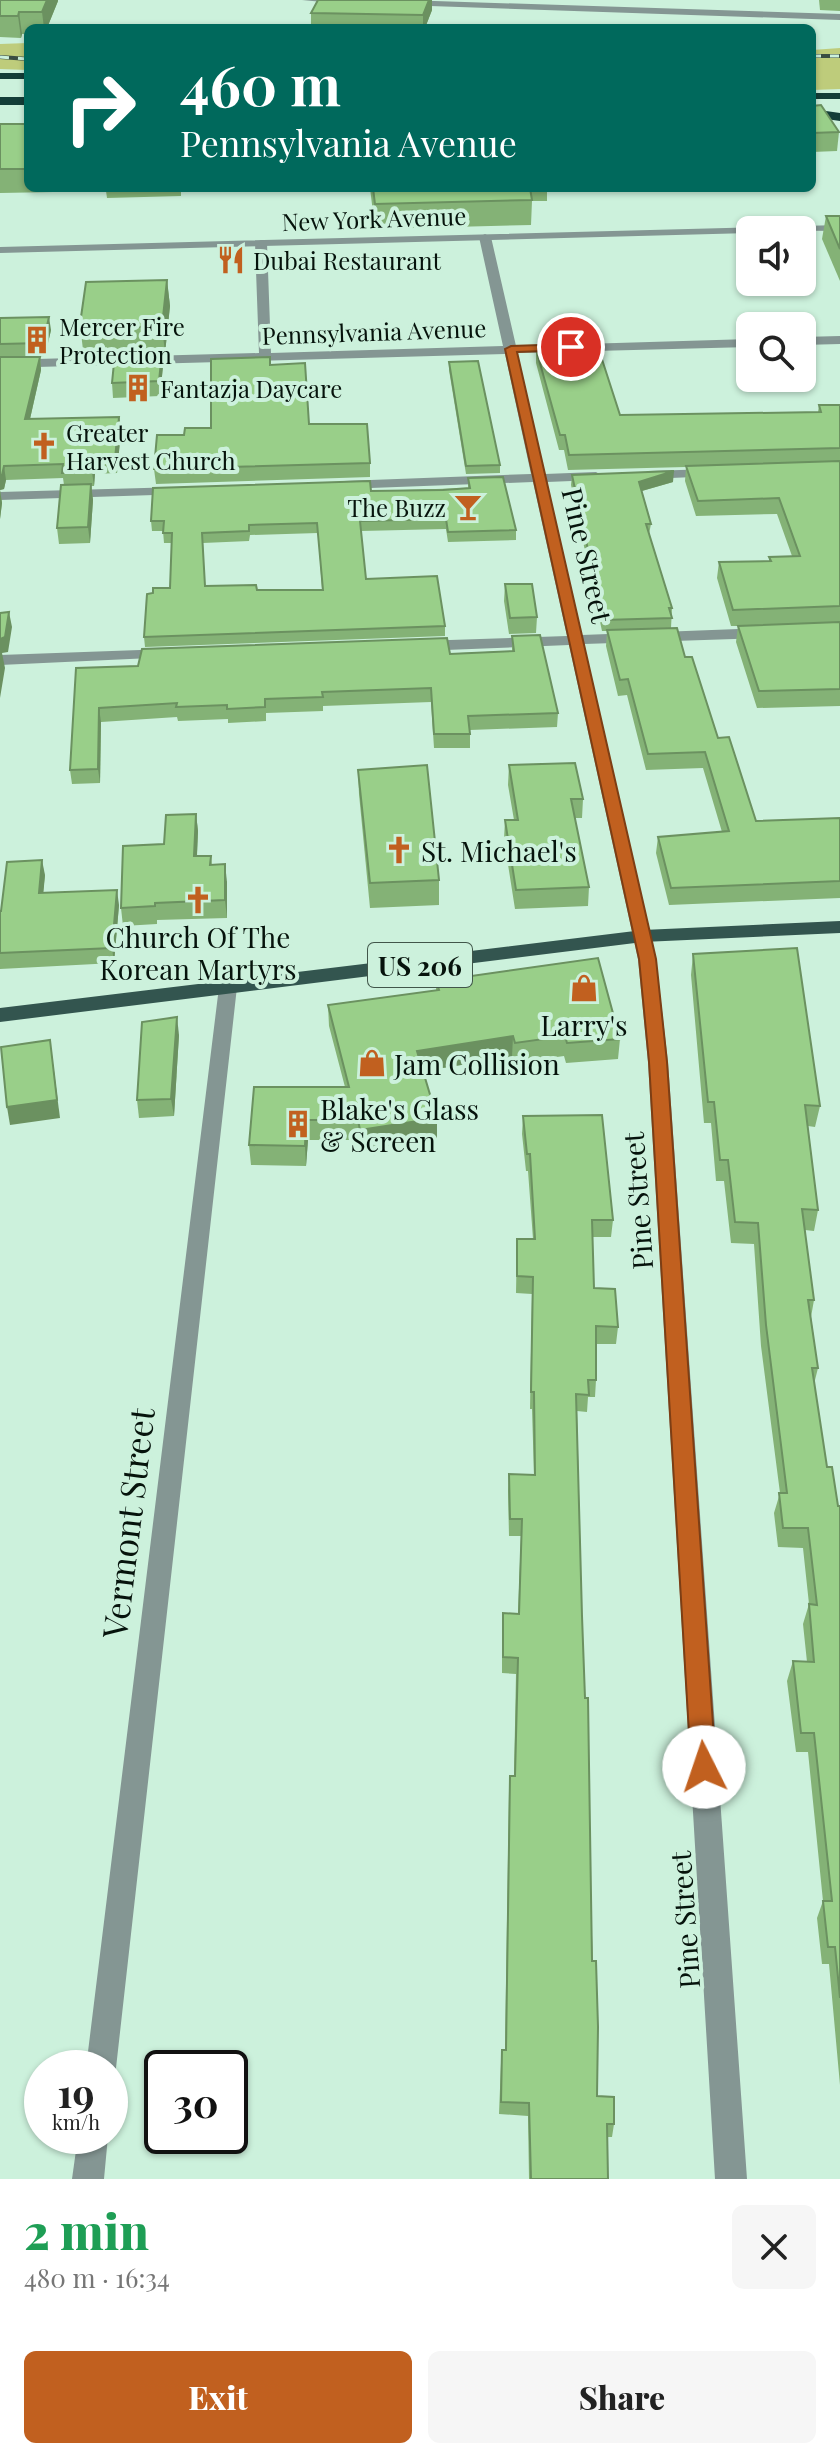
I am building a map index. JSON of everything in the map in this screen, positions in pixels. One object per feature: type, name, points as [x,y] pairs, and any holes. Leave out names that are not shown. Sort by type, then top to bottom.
[{"type":"highway","points":[[0,76],[24,76]]},
{"type":"highway","points":[[816,96],[840,96]]},
{"type":"highway","points":[[0,101],[24,101]]},
{"type":"highway","points":[[816,110],[840,107]]},
{"type":"highway","points":[[816,111],[840,117]]},
{"type":"highway","points":[[0,112],[24,112]]},
{"type":"main road","name":"US 206","points":[[0,1015],[643,936],[840,927]]},
{"type":"street","points":[[306,0],[353,1]]},
{"type":"street","points":[[786,15],[787,0]]},
{"type":"street","points":[[399,3],[840,17]]},
{"type":"street","points":[[816,229],[840,228]]},
{"type":"street","name":"New York Avenue","points":[[0,250],[736,230]]},
{"type":"street","name":"Pine Street","points":[[485,237],[643,936],[658,1062],[731,2179]]},
{"type":"street","points":[[261,243],[265,356]]},
{"type":"street","points":[[816,341],[840,340]]},
{"type":"street","name":"Pennsylvania Avenue","points":[[0,364],[736,343]]},
{"type":"street","points":[[634,475],[729,472]]},
{"type":"street","points":[[323,486],[619,476]]},
{"type":"street","points":[[0,496],[199,490]]},
{"type":"street","points":[[399,647],[780,633]]},
{"type":"street","points":[[0,660],[180,654]]},
{"type":"street","name":"Vermont Street","points":[[103,2050],[228,987]]},
{"type":"street","points":[[88,2179],[91,2154]]},
{"type":"green space","points":[[24,43],[24,70],[0,69],[0,44]]},
{"type":"green space","points":[[840,48],[840,89],[816,90],[816,50]]},
{"type":"building","points":[[0,0],[47,0],[42,12],[0,16]]},
{"type":"building","points":[[318,0],[429,0],[423,15],[311,13]]},
{"type":"building","points":[[821,105],[839,132],[816,133],[816,106]]},
{"type":"building","points":[[0,124],[24,124],[24,169],[0,169]]},
{"type":"building","points":[[374,192],[531,192],[532,200],[375,204]]},
{"type":"building","points":[[826,216],[840,216],[840,249]]},
{"type":"building","points":[[167,280],[162,326],[115,328],[116,323],[80,324],[86,282]]},
{"type":"building","points":[[49,317],[43,343],[0,344],[0,318]]},
{"type":"building","points":[[598,347],[620,415],[821,412],[819,405],[840,405],[840,448],[569,455],[565,435],[560,435],[536,349]]},
{"type":"building","points":[[162,352],[159,381],[112,383],[115,353]]},
{"type":"building","points":[[0,357],[40,357],[25,419],[119,417],[115,459],[93,460],[92,472],[62,473],[63,464],[4,466],[0,475]]},
{"type":"building","points":[[270,357],[270,365],[305,363],[309,424],[367,424],[370,463],[154,469],[157,435],[184,435],[185,428],[211,428],[211,359]]},
{"type":"building","points":[[478,361],[500,465],[466,466],[449,362]]},
{"type":"building","points":[[840,461],[840,606],[733,610],[719,562],[771,561],[769,557],[800,556],[779,498],[698,501],[686,466]]},
{"type":"building","points":[[674,471],[639,482],[651,524],[646,524],[672,608],[669,608],[672,618],[603,620],[572,475]]},
{"type":"building","points":[[503,477],[516,530],[448,532],[446,519],[360,521],[366,579],[437,576],[445,626],[144,637],[147,594],[153,593],[153,588],[170,588],[172,533],[163,533],[164,521],[151,521],[153,488],[370,481],[371,491],[443,490],[470,488],[468,478]],"holes":[[[317,523],[323,590],[257,590],[256,585],[205,586],[202,533],[249,531],[249,525]]]},
{"type":"building","points":[[91,484],[88,527],[57,528],[61,485]]},
{"type":"building","points":[[505,584],[532,584],[537,617],[510,618]]},
{"type":"building","points":[[9,612],[5,637],[0,639],[0,613]]},
{"type":"building","points":[[840,622],[840,689],[759,691],[738,626]]},
{"type":"building","points":[[677,628],[685,657],[692,657],[718,738],[729,737],[756,821],[840,818],[840,881],[671,888],[658,837],[729,831],[705,752],[648,754],[628,679],[620,680],[607,630]]},
{"type":"building","points":[[540,635],[558,713],[468,716],[470,734],[434,734],[431,688],[322,692],[323,697],[265,699],[265,707],[176,707],[177,703],[99,708],[98,769],[70,770],[76,668],[138,666],[142,649],[447,638],[450,654],[514,651],[512,636]]},
{"type":"building","points":[[575,763],[583,799],[571,799],[589,887],[516,890],[505,820],[518,820],[509,765]]},
{"type":"building","name":"St. Michael's","points":[[427,765],[439,880],[370,883],[358,770]]},
{"type":"building","points":[[196,814],[194,856],[211,856],[210,865],[225,864],[225,900],[121,908],[123,846],[164,844],[166,815]]},
{"type":"building","points":[[42,860],[39,893],[117,890],[112,948],[0,953],[0,911],[7,862]]},
{"type":"building","points":[[797,948],[820,1106],[805,1105],[818,1210],[802,1209],[814,1300],[808,1300],[818,1368],[812,1368],[827,1467],[832,1467],[840,1506],[840,1998],[835,1947],[828,1947],[823,1901],[832,1901],[814,1733],[801,1733],[793,1661],[814,1662],[809,1604],[817,1605],[808,1528],[783,1528],[779,1493],[787,1493],[766,1325],[758,1223],[735,1222],[728,1160],[720,1160],[714,1102],[708,1102],[693,954]]},
{"type":"building","points":[[598,958],[620,1039],[567,1043],[565,1036],[515,1043],[513,1036],[417,1051],[437,1118],[360,1130],[358,1120],[306,1120],[305,1146],[249,1145],[254,1087],[349,1087],[328,1005],[439,990],[436,981]]},
{"type":"building","points":[[177,1017],[171,1099],[137,1100],[142,1022]]},
{"type":"building","points":[[50,1040],[57,1100],[7,1107],[1,1047]]},
{"type":"building","points":[[602,1115],[613,1220],[592,1220],[594,1288],[615,1289],[618,1327],[596,1326],[596,1380],[588,1380],[589,1395],[576,1394],[585,1698],[588,1698],[592,1961],[596,1961],[598,2027],[597,2096],[614,2097],[614,2124],[607,2124],[608,2179],[531,2179],[529,2103],[501,2102],[502,2050],[506,2050],[510,1776],[515,1776],[518,1658],[503,1657],[503,1613],[519,1614],[522,1519],[510,1519],[509,1474],[535,1475],[534,1392],[531,1392],[533,1277],[517,1276],[517,1239],[535,1239],[530,1154],[527,1154],[523,1116]]},
{"type":"railway","points":[[816,56],[840,56]]},
{"type":"railway","points":[[0,57],[24,59]]},
{"type":"place","name":"Dubai Restaurant","points":[[231,260]]},
{"type":"place","name":"Mercer Fire Protection","points":[[37,340]]},
{"type":"place","name":"Fantazja Daycare","points":[[138,388]]},
{"type":"place","name":"Greater Harvest Church","points":[[44,446]]},
{"type":"place","name":"The Buzz","points":[[468,507]]},
{"type":"place","name":"St. Michael's","points":[[399,850]]},
{"type":"place","name":"Church Of The Korean Martyrs","points":[[198,900]]},
{"type":"place","name":"Larry's","points":[[584,988]]},
{"type":"place","name":"Jam Collision","points":[[372,1063]]},
{"type":"place","name":"Blake's Glass & Screen","points":[[298,1124]]},
{"type":"route","points":[[571,347],[511,349],[647,959],[658,1062],[704,1767]]}]
